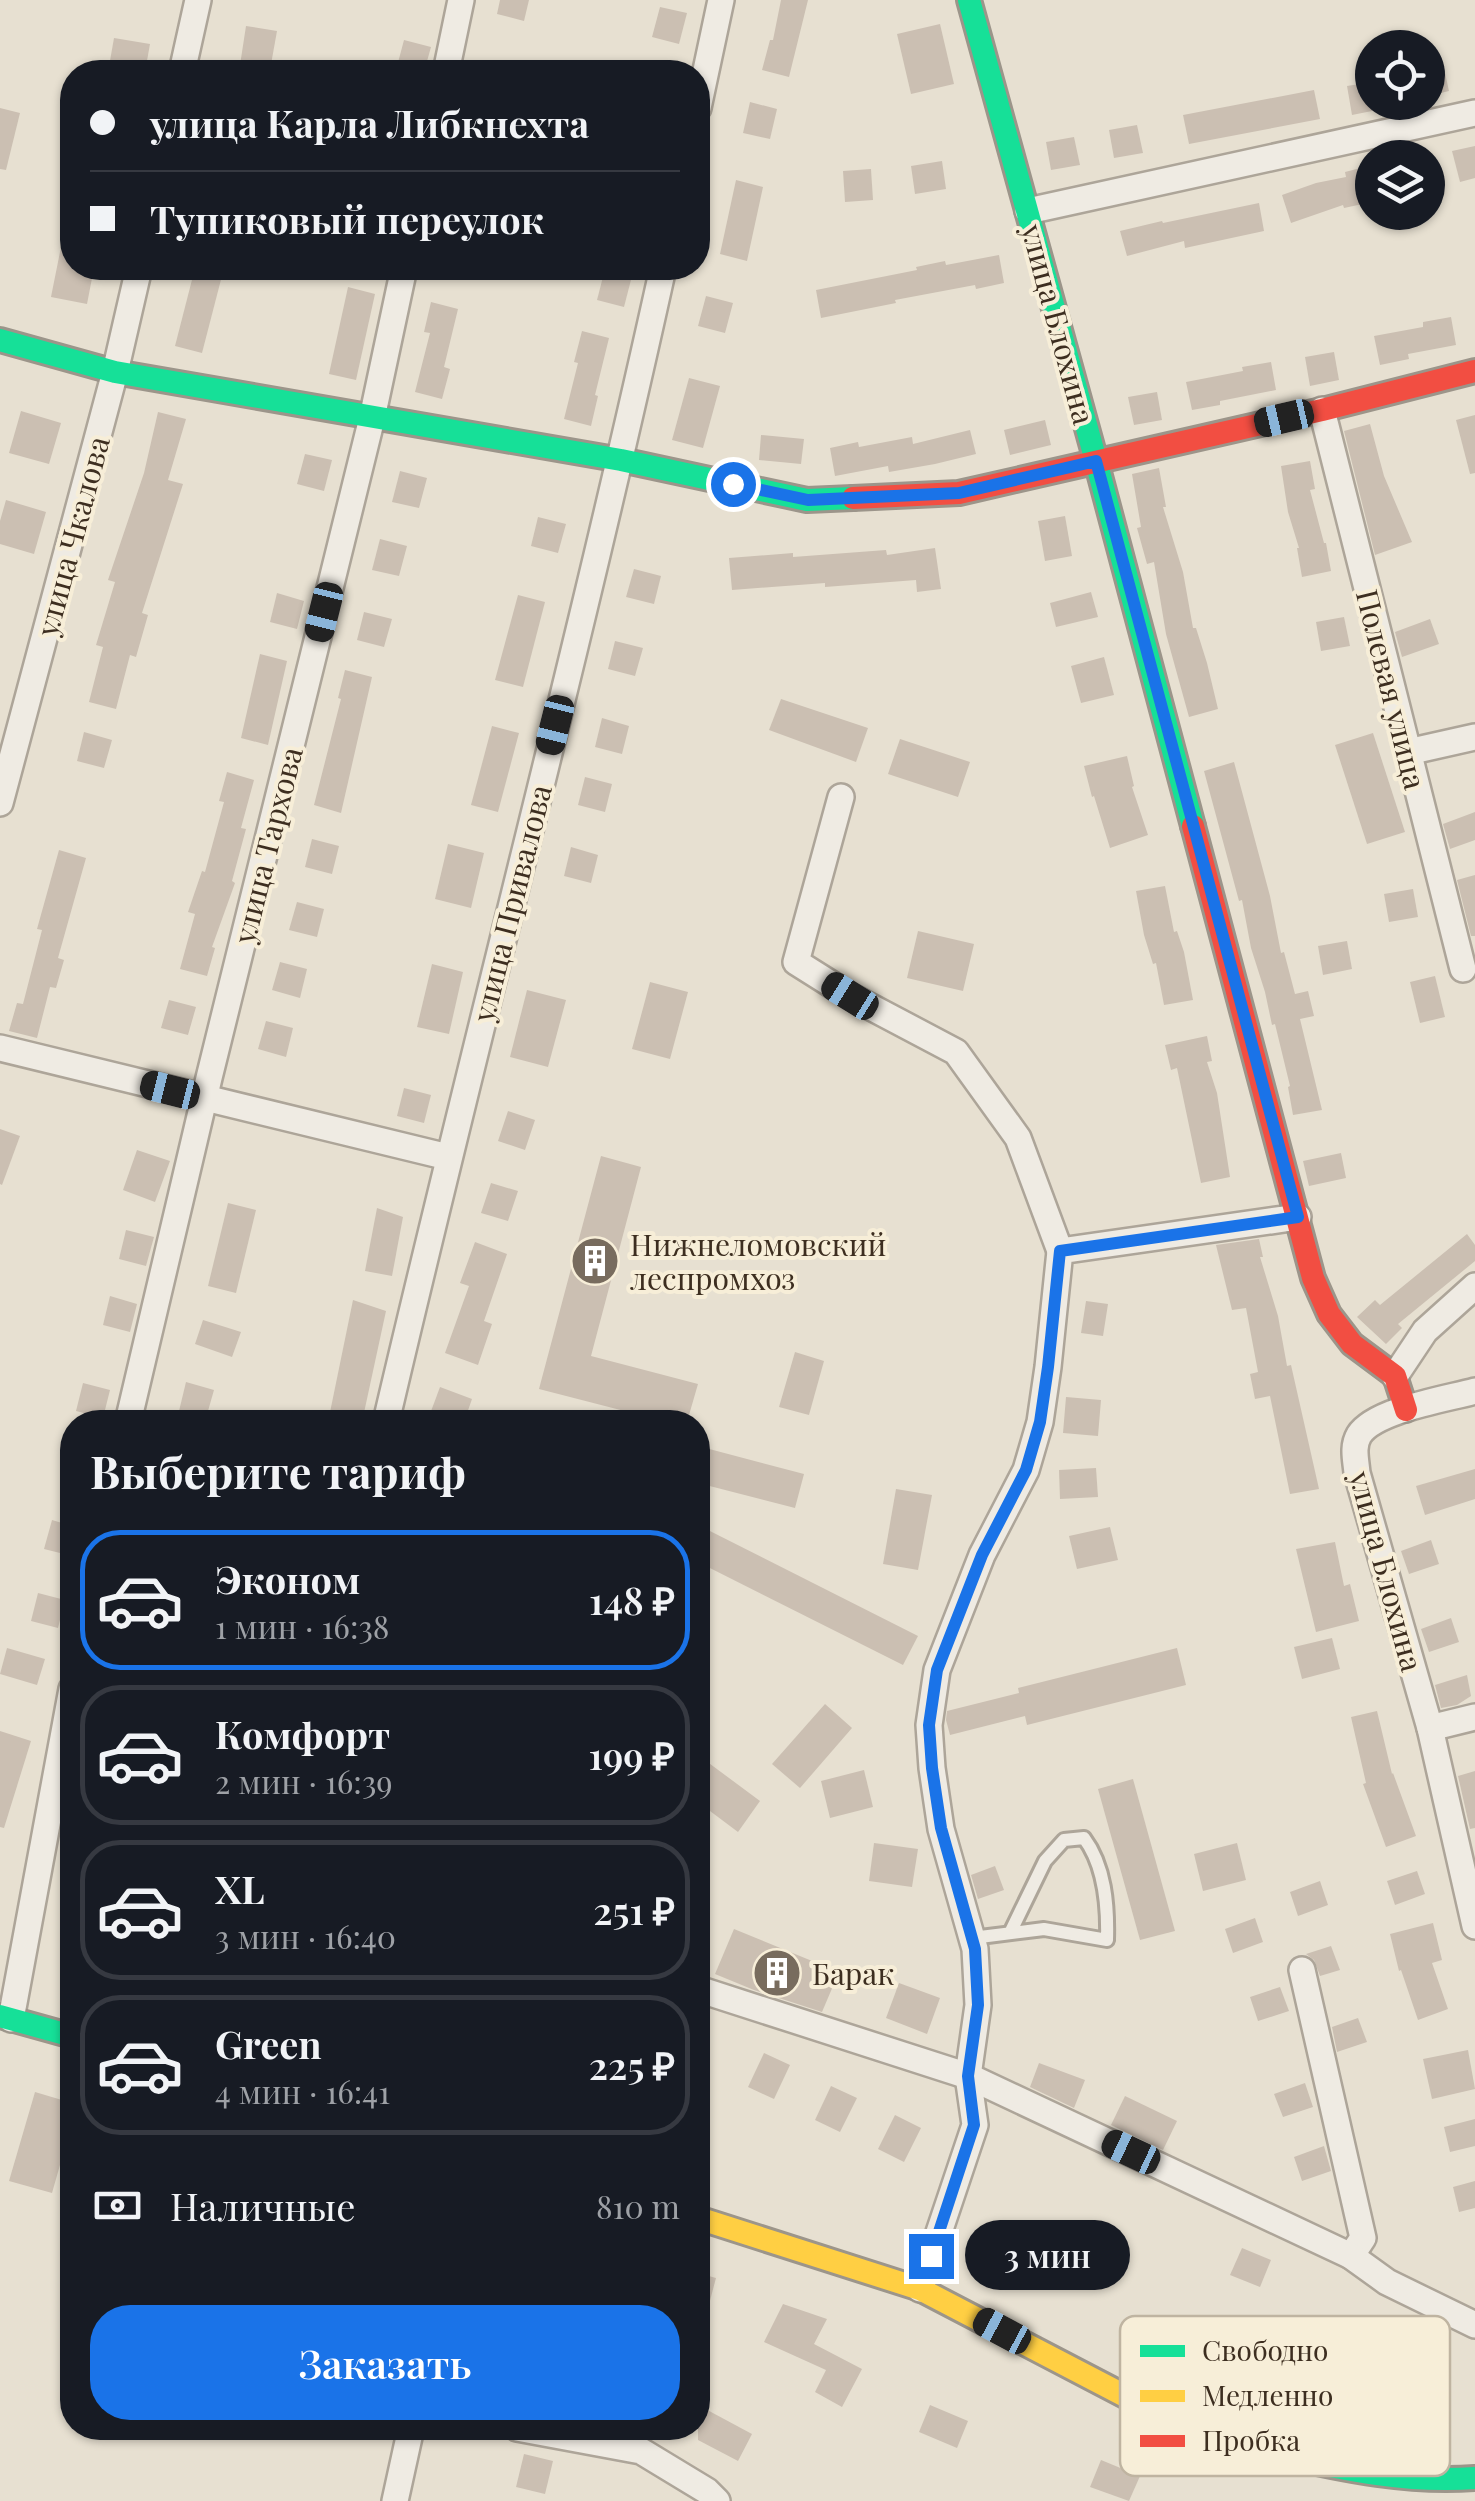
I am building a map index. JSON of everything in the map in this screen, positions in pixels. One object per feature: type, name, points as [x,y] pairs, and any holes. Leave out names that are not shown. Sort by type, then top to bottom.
[{"type":"street","points":[[185,60],[198,0]]},
{"type":"street","points":[[448,60],[461,0]]},
{"type":"street","points":[[708,60],[721,0]]},
{"type":"street","name":"улица Блохина","points":[[969,0],[1313,1278],[1328,1314],[1352,1344],[1395,1376]]},
{"type":"street","points":[[1028,211],[1475,113]]},
{"type":"street","name":"улица Чкалова","points":[[0,803],[136,280]]},
{"type":"street","name":"улица Тархова","points":[[131,1410],[372,418],[401,280]]},
{"type":"street","name":"улица Привалова","points":[[389,1410],[660,280]]},
{"type":"street","points":[[0,340],[115,372],[620,460],[808,500],[959,493],[1475,371]]},
{"type":"street","name":"Полевая улица","points":[[1322,410],[1463,969]]},
{"type":"street","points":[[1408,752],[1475,737]]},
{"type":"street","points":[[841,797],[796,962],[850,996],[956,1052],[1018,1138],[1060,1251],[1048,1367],[1035,1438],[1026,1470],[982,1555],[937,1670],[929,1725],[941,1828],[975,1949],[978,2005],[968,2076],[974,2125],[920,2289]]},
{"type":"street","points":[[0,1048],[448,1157]]},
{"type":"street","points":[[1060,1251],[1298,1217]]},
{"type":"street","points":[[1475,1286],[1425,1331],[1395,1376],[1406,1410],[1475,1391]]},
{"type":"street","name":"улица Блохина","points":[[1406,1410],[1376,1420],[1361,1432],[1354,1446],[1357,1473],[1430,1728],[1475,1926]]},
{"type":"street","points":[[1430,1728],[1475,1718]]},
{"type":"street","points":[[60,1749],[6,2017],[60,2033]]},
{"type":"street","points":[[1302,1970],[1362,2238],[1351,2256]]},
{"type":"street","points":[[710,1993],[968,2076],[1351,2256],[1387,2282],[1475,2325]]},
{"type":"street","points":[[710,2222],[920,2289],[1120,2394]]},
{"type":"street","points":[[394,2501],[408,2440]]},
{"type":"street","points":[[582,2440],[641,2451],[717,2501]]},
{"type":"street","points":[[1392,2476],[1475,2478]]},
{"type":"lane","points":[[972,1938],[1044,1929],[1107,1940],[1103,1886],[1094,1851],[1084,1838],[1064,1840],[1045,1861],[1010,1933]]},
{"type":"building","points":[[500,0],[529,0],[524,21],[497,14]]},
{"type":"building","points":[[781,0],[808,0],[789,77],[762,70]]},
{"type":"building","points":[[660,7],[687,13],[679,44],[652,37]]},
{"type":"building","points":[[940,24],[954,84],[911,94],[897,34]]},
{"type":"building","points":[[246,26],[277,31],[272,60],[241,60]]},
{"type":"building","points":[[114,38],[150,44],[147,60],[110,60]]},
{"type":"building","points":[[404,40],[431,47],[427,60],[399,60]]},
{"type":"building","points":[[1355,85],[1355,114],[1352,115],[1347,86]]},
{"type":"building","points":[[1314,90],[1320,119],[1189,144],[1183,115]]},
{"type":"building","points":[[750,102],[777,109],[770,139],[743,133]]},
{"type":"building","points":[[0,108],[20,113],[6,170],[0,169]]},
{"type":"building","points":[[1137,125],[1143,153],[1114,158],[1109,130]]},
{"type":"building","points":[[1074,137],[1080,165],[1051,170],[1046,142]]},
{"type":"building","points":[[1475,146],[1475,178],[1460,182],[1452,151]]},
{"type":"building","points":[[942,161],[946,189],[915,194],[911,166]]},
{"type":"building","points":[[871,169],[873,200],[845,202],[843,171]]},
{"type":"building","points":[[1355,169],[1355,206],[1343,205],[1291,223],[1282,195],[1346,177],[1345,172]]},
{"type":"building","points":[[736,180],[763,187],[747,261],[720,254]]},
{"type":"building","points":[[1259,203],[1264,231],[1185,248],[1184,241],[1127,256],[1120,231]]},
{"type":"building","points":[[60,252],[60,280],[92,280],[87,304],[51,297]]},
{"type":"building","points":[[999,255],[1004,283],[895,300],[896,303],[821,318],[816,290],[945,261],[946,265]]},
{"type":"building","points":[[192,280],[221,280],[202,353],[175,346]]},
{"type":"building","points":[[602,280],[631,280],[624,307],[597,300]]},
{"type":"building","points":[[348,287],[375,294],[356,380],[329,374]]},
{"type":"building","points":[[706,296],[733,303],[725,333],[698,326]]},
{"type":"building","points":[[431,302],[458,309],[444,367],[450,369],[442,399],[415,392],[430,333],[424,332]]},
{"type":"building","points":[[1451,317],[1456,345],[1408,354],[1409,359],[1380,365],[1374,336],[1423,327],[1423,322]]},
{"type":"building","points":[[582,331],[609,338],[591,426],[564,419]]},
{"type":"building","points":[[1334,352],[1339,380],[1310,386],[1305,357]]},
{"type":"building","points":[[1271,362],[1276,390],[1192,410],[1186,382]]},
{"type":"building","points":[[689,378],[720,386],[703,448],[672,440]]},
{"type":"building","points":[[1157,392],[1162,420],[1134,425],[1128,397]]},
{"type":"building","points":[[21,411],[61,423],[49,464],[9,453]]},
{"type":"building","points":[[158,412],[186,419],[168,480],[183,484],[142,613],[148,615],[136,657],[130,655],[116,709],[89,702],[103,647],[96,645],[115,582],[108,580],[144,473]]},
{"type":"building","points":[[1475,415],[1475,473],[1470,474],[1456,420]]},
{"type":"building","points":[[1045,420],[1051,445],[1010,455],[1004,430]]},
{"type":"building","points":[[1370,424],[1384,476],[1412,542],[1375,555],[1344,431]]},
{"type":"building","points":[[970,430],[976,454],[889,472],[888,466],[835,476],[830,448],[912,437],[913,444]]},
{"type":"building","points":[[761,435],[804,439],[801,464],[759,460]]},
{"type":"building","points":[[305,454],[332,460],[324,491],[297,484]]},
{"type":"building","points":[[1310,461],[1315,489],[1310,490],[1331,571],[1302,577],[1281,466]]},
{"type":"building","points":[[1159,468],[1163,507],[1218,709],[1189,717],[1166,634],[1154,562],[1147,564],[1137,528],[1141,527],[1132,474]]},
{"type":"building","points":[[400,471],[427,478],[419,508],[392,502]]},
{"type":"building","points":[[6,500],[46,512],[34,554],[0,544],[0,521]]},
{"type":"building","points":[[1065,516],[1072,556],[1045,561],[1038,521]]},
{"type":"building","points":[[538,517],[566,524],[558,553],[531,546]]},
{"type":"building","points":[[380,539],[407,546],[399,576],[372,570]]},
{"type":"building","points":[[935,548],[941,589],[917,592],[916,580],[732,590],[729,558],[886,550],[887,555]]},
{"type":"building","points":[[634,569],[661,576],[654,604],[626,597]]},
{"type":"building","points":[[1091,592],[1098,617],[1056,627],[1050,603]]},
{"type":"building","points":[[277,593],[304,601],[297,629],[270,622]]},
{"type":"building","points":[[518,595],[545,602],[523,687],[495,680]]},
{"type":"building","points":[[364,612],[392,619],[384,647],[357,640]]},
{"type":"building","points":[[1344,617],[1350,646],[1321,651],[1316,622]]},
{"type":"building","points":[[1430,619],[1439,644],[1402,657],[1395,632]]},
{"type":"building","points":[[615,641],[643,648],[635,676],[608,669]]},
{"type":"building","points":[[260,654],[287,661],[268,745],[241,738]]},
{"type":"building","points":[[1104,657],[1114,695],[1081,703],[1071,666]]},
{"type":"building","points":[[345,670],[372,677],[341,813],[314,805]]},
{"type":"building","points":[[781,699],[868,728],[856,762],[769,730]]},
{"type":"building","points":[[602,718],[629,726],[622,754],[595,747]]},
{"type":"building","points":[[492,726],[519,733],[498,812],[471,805]]},
{"type":"building","points":[[84,732],[112,740],[104,768],[77,761]]},
{"type":"building","points":[[1373,733],[1405,832],[1367,844],[1335,745]]},
{"type":"building","points":[[900,739],[970,762],[958,797],[888,774]]},
{"type":"building","points":[[1127,756],[1132,787],[1148,835],[1110,848],[1084,766]]},
{"type":"building","points":[[1234,762],[1281,953],[1284,952],[1295,994],[1308,991],[1314,1016],[1300,1019],[1322,1110],[1293,1115],[1275,1024],[1272,1025],[1242,900],[1239,901],[1204,771]]},
{"type":"building","points":[[227,772],[254,780],[241,828],[246,829],[232,881],[235,883],[212,947],[215,948],[207,976],[180,969],[195,914],[188,912],[202,871],[205,872],[224,802],[219,801]]},
{"type":"building","points":[[585,777],[612,784],[605,812],[578,805]]},
{"type":"building","points":[[1475,812],[1475,840],[1450,849],[1443,824]]},
{"type":"building","points":[[312,839],[339,846],[332,874],[305,867]]},
{"type":"building","points":[[448,844],[484,853],[471,908],[435,899]]},
{"type":"building","points":[[571,847],[598,855],[591,883],[564,876]]},
{"type":"building","points":[[59,850],[86,858],[58,958],[64,960],[56,988],[50,987],[37,1038],[9,1031],[17,1003],[23,1004],[42,930],[37,929]]},
{"type":"building","points":[[1475,875],[1475,936],[1471,936],[1457,880]]},
{"type":"building","points":[[1165,886],[1193,1000],[1164,1005],[1136,891]]},
{"type":"building","points":[[1413,889],[1418,917],[1389,922],[1384,894]]},
{"type":"building","points":[[297,902],[324,909],[317,937],[289,930]]},
{"type":"building","points":[[918,931],[974,944],[963,991],[907,978]]},
{"type":"building","points":[[1347,941],[1352,969],[1323,975],[1318,946]]},
{"type":"building","points":[[280,962],[307,969],[300,998],[272,990]]},
{"type":"building","points":[[432,964],[463,972],[449,1034],[417,1027]]},
{"type":"building","points":[[1435,976],[1445,1017],[1420,1023],[1410,982]]},
{"type":"building","points":[[650,982],[688,992],[670,1059],[632,1049]]},
{"type":"building","points":[[527,990],[566,1000],[548,1067],[510,1057]]},
{"type":"building","points":[[169,1000],[196,1007],[188,1035],[161,1028]]},
{"type":"building","points":[[266,1021],[293,1028],[286,1057],[258,1049]]},
{"type":"building","points":[[1207,1036],[1212,1061],[1207,1062],[1217,1093],[1230,1177],[1201,1183],[1177,1068],[1171,1070],[1165,1045]]},
{"type":"building","points":[[404,1088],[431,1095],[424,1123],[397,1116]]},
{"type":"building","points":[[508,1111],[535,1120],[525,1150],[498,1141]]},
{"type":"building","points":[[0,1129],[20,1136],[2,1185],[0,1184]]},
{"type":"building","points":[[137,1150],[170,1161],[155,1202],[123,1190]]},
{"type":"building","points":[[1341,1153],[1346,1178],[1309,1186],[1303,1161]]},
{"type":"building","name":"Нижнеломовский леспромхоз","points":[[601,1156],[641,1167],[591,1356],[698,1384],[690,1410],[620,1410],[539,1389]]},
{"type":"building","points":[[491,1183],[518,1191],[508,1221],[481,1213]]},
{"type":"building","points":[[228,1203],[256,1210],[236,1293],[208,1286]]},
{"type":"building","points":[[377,1208],[403,1217],[392,1276],[365,1271]]},
{"type":"building","points":[[126,1230],[154,1237],[146,1266],[119,1259]]},
{"type":"building","points":[[1467,1234],[1475,1245],[1475,1261],[1398,1324],[1402,1328],[1386,1344],[1357,1317],[1375,1300],[1380,1305]]},
{"type":"building","points":[[1259,1239],[1260,1257],[1278,1316],[1287,1366],[1291,1365],[1319,1489],[1290,1494],[1270,1396],[1255,1399],[1250,1374],[1258,1372],[1246,1308],[1232,1310],[1216,1245]]},
{"type":"building","points":[[475,1242],[507,1254],[484,1321],[492,1324],[478,1365],[445,1353],[469,1286],[460,1283]]},
{"type":"building","points":[[110,1296],[137,1304],[130,1332],[103,1325]]},
{"type":"building","points":[[353,1300],[386,1311],[365,1410],[330,1410]]},
{"type":"building","points":[[1086,1301],[1108,1304],[1103,1336],[1081,1333]]},
{"type":"building","points":[[203,1320],[241,1332],[232,1357],[195,1344]]},
{"type":"building","points":[[795,1352],[824,1361],[809,1415],[779,1407]]},
{"type":"building","points":[[186,1382],[214,1390],[208,1410],[179,1410]]},
{"type":"building","points":[[83,1383],[110,1390],[105,1410],[76,1410]]},
{"type":"building","points":[[440,1387],[472,1399],[468,1410],[431,1410]]},
{"type":"building","points":[[1066,1397],[1101,1400],[1098,1436],[1063,1433]]},
{"type":"building","points":[[710,1449],[804,1474],[795,1508],[710,1486]]},
{"type":"building","points":[[1096,1468],[1098,1497],[1060,1499],[1059,1470]]},
{"type":"building","points":[[1475,1469],[1475,1499],[1425,1515],[1416,1486]]},
{"type":"building","points":[[896,1489],[932,1495],[918,1570],[883,1564]]},
{"type":"building","points":[[52,1520],[60,1522],[60,1553],[44,1549]]},
{"type":"building","points":[[1110,1527],[1118,1560],[1077,1569],[1069,1536]]},
{"type":"building","points":[[710,1531],[918,1636],[903,1665],[710,1568]]},
{"type":"building","points":[[1431,1540],[1439,1564],[1409,1574],[1401,1551]]},
{"type":"building","points":[[1335,1542],[1344,1586],[1350,1584],[1359,1621],[1316,1632],[1296,1549]]},
{"type":"building","points":[[38,1593],[60,1599],[58,1628],[31,1621]]},
{"type":"building","points":[[1451,1618],[1459,1642],[1429,1652],[1421,1629]]},
{"type":"building","points":[[1332,1638],[1340,1669],[1302,1679],[1294,1647]]},
{"type":"building","points":[[7,1648],[45,1659],[37,1685],[0,1674]]},
{"type":"building","points":[[1177,1648],[1186,1685],[1027,1725],[1025,1716],[950,1735],[947,1711],[1019,1693],[1018,1688]]},
{"type":"building","points":[[1467,1675],[1471,1696],[1457,1705],[1441,1708],[1435,1685]]},
{"type":"building","points":[[825,1704],[852,1728],[800,1788],[772,1764]]},
{"type":"building","points":[[1377,1711],[1392,1774],[1416,1836],[1386,1847],[1363,1784],[1366,1783],[1351,1717]]},
{"type":"building","points":[[0,1731],[31,1741],[4,1828],[0,1827]]},
{"type":"building","points":[[710,1764],[760,1801],[738,1832],[710,1811]]},
{"type":"building","points":[[864,1770],[873,1807],[830,1818],[821,1781]]},
{"type":"building","points":[[1475,1771],[1475,1828],[1470,1829],[1458,1776]]},
{"type":"building","points":[[1133,1779],[1175,1931],[1140,1940],[1098,1789]]},
{"type":"building","points":[[874,1843],[918,1849],[912,1887],[869,1881]]},
{"type":"building","points":[[1237,1843],[1246,1880],[1203,1891],[1194,1854]]},
{"type":"building","points":[[995,1866],[1004,1890],[978,1899],[971,1875]]},
{"type":"building","points":[[1417,1871],[1425,1894],[1395,1905],[1387,1881]]},
{"type":"building","points":[[1320,1881],[1328,1905],[1298,1916],[1290,1892]]},
{"type":"building","points":[[1255,1918],[1263,1942],[1233,1953],[1225,1929]]},
{"type":"building","points":[[1433,1923],[1442,1960],[1432,1963],[1448,2009],[1418,2020],[1390,1934]]},
{"type":"building","name":"Барак","points":[[734,1929],[839,1972],[822,2012],[715,1974]]},
{"type":"building","points":[[1331,1946],[1340,1970],[1320,1976],[1314,1960],[1306,1954]]},
{"type":"building","points":[[899,1983],[940,1998],[927,2034],[886,2018]]},
{"type":"building","points":[[1280,1987],[1289,2011],[1258,2021],[1250,1997]]},
{"type":"building","points":[[1358,2018],[1367,2042],[1337,2052],[1332,2027]]},
{"type":"building","points":[[1468,2050],[1475,2089],[1432,2099],[1423,2059]]},
{"type":"building","points":[[764,2053],[790,2065],[774,2099],[748,2087]]},
{"type":"building","points":[[1039,2063],[1085,2080],[1074,2108],[1030,2087]]},
{"type":"building","points":[[1305,2083],[1313,2107],[1283,2117],[1274,2094]]},
{"type":"building","points":[[831,2086],[857,2098],[840,2132],[815,2120]]},
{"type":"building","points":[[35,2092],[60,2099],[60,2165],[52,2193],[9,2181]]},
{"type":"building","points":[[1125,2096],[1177,2121],[1163,2150],[1111,2125]]},
{"type":"building","points":[[895,2115],[921,2128],[904,2162],[878,2149]]},
{"type":"building","points":[[1475,2119],[1475,2146],[1450,2152],[1444,2127]]},
{"type":"building","points":[[1324,2146],[1331,2171],[1302,2181],[1294,2157]]},
{"type":"building","points":[[1475,2181],[1475,2208],[1459,2212],[1453,2187]]},
{"type":"building","points":[[1242,2248],[1271,2260],[1260,2287],[1230,2275]]},
{"type":"building","points":[[710,2276],[716,2278],[710,2301]]},
{"type":"building","points":[[783,2304],[827,2319],[814,2344],[862,2369],[842,2407],[815,2392],[826,2370],[764,2342]]},
{"type":"building","points":[[930,2405],[968,2421],[957,2448],[919,2432]]},
{"type":"building","points":[[710,2411],[752,2434],[738,2461],[698,2440],[710,2440]]},
{"type":"building","points":[[524,2454],[553,2461],[545,2494],[516,2487]]},
{"type":"building","points":[[1101,2460],[1120,2468],[1120,2476],[1140,2476],[1129,2501],[1090,2487]]},
{"type":"traffic: fast","points":[[969,0],[1193,826]]},
{"type":"traffic: fast","points":[[0,340],[115,372],[621,460],[807,500],[853,498]]},
{"type":"traffic: fast","points":[[0,2016],[60,2033]]},
{"type":"traffic: fast","points":[[1397,2476],[1475,2478]]},
{"type":"traffic: slow","points":[[710,2222],[920,2289],[1120,2393]]},
{"type":"traffic: jam","points":[[853,498],[959,493],[1475,371]]},
{"type":"traffic: jam","points":[[1193,826],[1313,1278],[1329,1314],[1352,1344],[1395,1376],[1406,1410]]},
{"type":"place","name":"Нижнеломовский леспромхоз","points":[[595,1261]]},
{"type":"place","name":"Барак","points":[[777,1973]]},
{"type":"route","points":[[733,484],[808,500],[959,493],[1096,461],[1298,1217],[1060,1251],[1040,1422],[1026,1470],[982,1555],[937,1670],[929,1725],[941,1828],[975,1949],[978,2005],[968,2076],[974,2125],[931,2256]]}]
